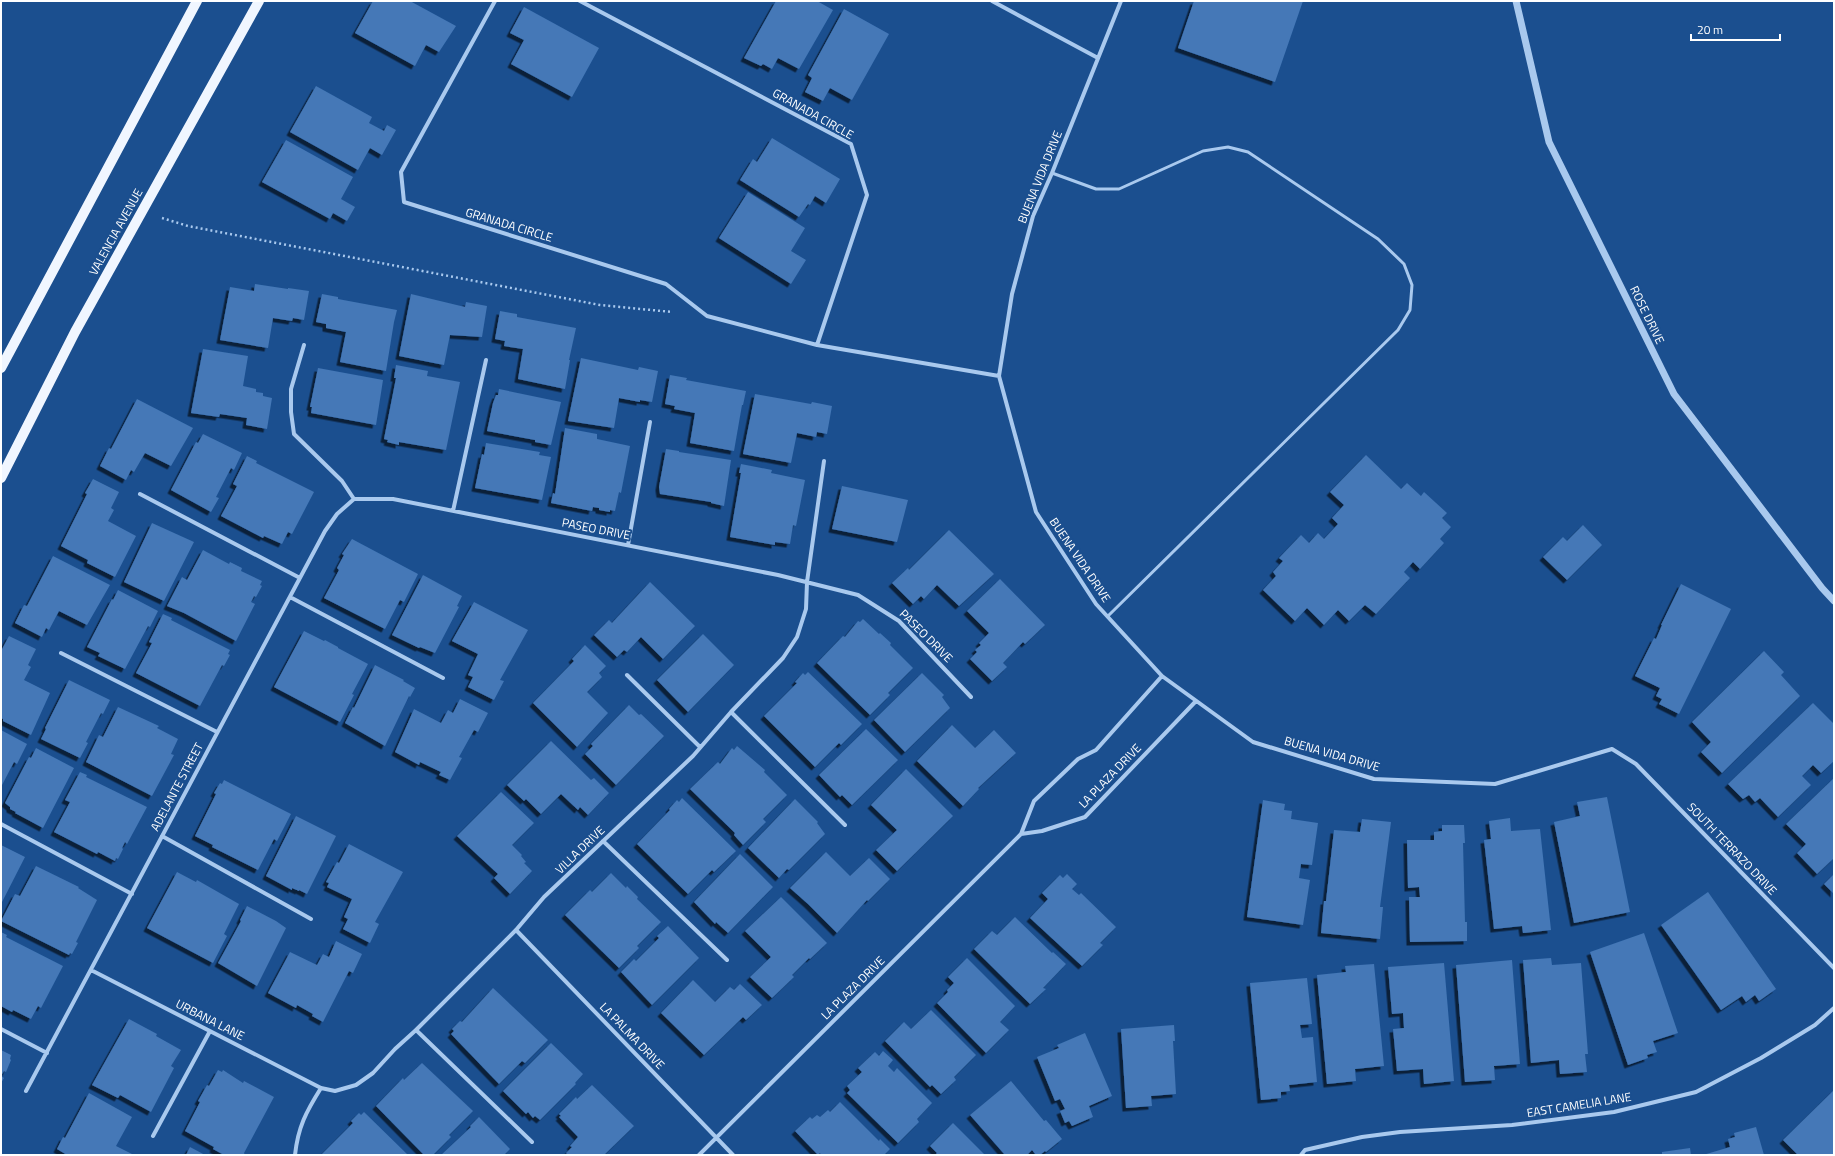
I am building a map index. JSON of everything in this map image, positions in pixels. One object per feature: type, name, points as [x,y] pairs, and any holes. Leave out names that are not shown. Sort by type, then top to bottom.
[{"type":"main road","points":[[1,368],[197,1]]},
{"type":"main road","name":"VALENCIA AVENUE","points":[[1,478],[75,332],[260,1]]},
{"type":"street","name":"GRANADA CIRCLE","points":[[495,1],[401,172],[404,202],[666,284],[707,316],[817,345],[999,376]]},
{"type":"street","name":"GRANADA CIRCLE","points":[[580,1],[851,144],[867,195],[817,345]]},
{"type":"street","points":[[992,1],[1098,58]]},
{"type":"street","name":"BUENA VIDA DRIVE","points":[[1121,1],[1052,173],[1033,216],[1012,294],[999,376],[1036,512],[1096,604],[1162,676],[1253,742],[1374,779],[1495,784],[1612,749]]},
{"type":"street","name":"ROSE DRIVE","points":[[1516,1],[1549,142],[1674,394],[1817,582],[1834,601]]},
{"type":"street","points":[[304,345],[291,389],[291,412],[294,434],[342,481],[354,499]]},
{"type":"street","points":[[453,510],[486,360]]},
{"type":"street","points":[[628,546],[650,422]]},
{"type":"street","name":"VILLA DRIVE","points":[[321,1088],[335,1091],[356,1085],[373,1073],[395,1049],[516,930],[544,897],[700,747],[783,658],[797,636],[806,609],[807,582],[824,461]]},
{"type":"street","points":[[140,494],[300,578]]},
{"type":"street","name":"PASEO DRIVE","points":[[354,499],[393,499],[453,510],[778,575],[858,595],[899,621],[971,697]]},
{"type":"street","name":"ADELANTE STREET","points":[[26,1091],[325,531],[337,514],[354,499]]},
{"type":"street","points":[[290,597],[444,678]]},
{"type":"street","points":[[60,653],[217,732]]},
{"type":"street","points":[[627,675],[700,747]]},
{"type":"street","name":"LA PLAZA DRIVE","points":[[699,1155],[1020,834],[1034,801],[1078,759],[1096,750],[1162,676]]},
{"type":"street","name":"LA PLAZA DRIVE","points":[[1020,834],[1042,830],[1085,817],[1196,701]]},
{"type":"street","points":[[731,712],[845,825]]},
{"type":"street","name":"SOUTH TERRAZO DRIVE","points":[[1612,749],[1636,764],[1834,968]]},
{"type":"street","points":[[1,824],[132,894]]},
{"type":"street","points":[[162,836],[311,919]]},
{"type":"street","points":[[603,841],[728,960]]},
{"type":"street","name":"LA PALMA DRIVE","points":[[516,930],[733,1155]]},
{"type":"street","name":"URBANA LANE","points":[[91,970],[321,1088]]},
{"type":"street","name":"EAST CAMELIA LANE","points":[[1301,1155],[1304,1150],[1362,1137],[1400,1132],[1512,1125],[1614,1112],[1696,1092],[1761,1058],[1815,1025],[1834,1008]]},
{"type":"street","points":[[1,1028],[47,1053]]},
{"type":"street","points":[[416,1030],[532,1142]]},
{"type":"street","points":[[153,1136],[210,1031]]},
{"type":"street","points":[[295,1155],[297,1137],[306,1112],[321,1088]]},
{"type":"lane","points":[[1052,173],[1096,189],[1119,189],[1203,151],[1228,147],[1248,152],[1378,239],[1404,264],[1412,285],[1410,310],[1398,330],[1108,616]]},
{"type":"path","points":[[142,212],[188,226],[600,305],[707,316]]},
{"type":"building","points":[[373,1],[410,1],[456,26],[439,52],[426,45],[415,66],[355,33]]},
{"type":"building","points":[[776,1],[817,1],[833,10],[799,69],[778,58],[772,69],[763,64],[761,66],[744,58]]},
{"type":"building","points":[[1194,1],[1303,1],[1275,82],[1178,48]]},
{"type":"building","points":[[524,7],[599,48],[572,97],[511,64],[524,40],[510,33]]},
{"type":"building","points":[[844,9],[889,34],[852,100],[830,88],[823,101],[805,92],[812,78],[808,75]]},
{"type":"building","points":[[316,86],[372,117],[369,123],[384,131],[387,125],[396,130],[382,155],[370,148],[358,170],[290,132]]},
{"type":"building","points":[[772,138],[840,179],[826,203],[815,196],[810,205],[808,204],[799,217],[740,180],[753,159],[757,162]]},
{"type":"building","points":[[286,140],[353,177],[341,199],[355,207],[347,221],[333,213],[330,219],[262,182]]},
{"type":"building","points":[[748,192],[805,228],[791,251],[806,260],[791,284],[719,238]]},
{"type":"building","points":[[255,284],[309,291],[304,320],[293,318],[292,321],[273,318],[268,348],[220,340],[230,287],[254,291]]},
{"type":"building","points":[[322,294],[338,297],[338,299],[397,310],[386,371],[340,362],[346,332],[326,328],[326,324],[316,322]]},
{"type":"building","points":[[411,294],[465,307],[466,302],[487,306],[482,337],[450,335],[444,365],[399,356]]},
{"type":"building","points":[[500,311],[517,314],[517,317],[576,328],[569,360],[565,389],[518,379],[523,349],[504,346],[505,341],[495,339]]},
{"type":"building","points":[[203,349],[248,356],[243,386],[256,389],[256,392],[263,393],[263,396],[272,398],[267,429],[246,425],[247,418],[220,414],[219,417],[191,413]]},
{"type":"building","points":[[581,358],[638,370],[639,367],[658,371],[652,402],[640,400],[640,402],[619,398],[614,428],[568,421]]},
{"type":"building","points":[[396,365],[428,371],[427,376],[460,382],[446,450],[399,442],[399,445],[387,442],[388,440],[384,439],[396,378],[394,378]]},
{"type":"building","points":[[318,368],[383,380],[376,425],[311,413],[312,407],[310,407]]},
{"type":"building","points":[[670,375],[687,378],[686,380],[746,391],[734,451],[690,443],[695,413],[674,409],[675,406],[665,404]]},
{"type":"building","points":[[499,389],[561,402],[551,445],[535,442],[535,440],[487,431],[493,403],[496,395],[498,395]]},
{"type":"building","points":[[755,394],[811,404],[812,402],[832,406],[827,434],[817,432],[816,437],[797,433],[791,463],[743,454]]},
{"type":"building","points":[[137,399],[193,428],[171,466],[145,453],[134,472],[131,470],[126,480],[100,466],[109,448],[111,449]]},
{"type":"building","points":[[565,428],[597,434],[597,439],[630,446],[621,493],[619,492],[615,511],[610,510],[610,512],[599,510],[599,508],[593,507],[592,511],[551,503],[553,493],[555,494]]},
{"type":"building","points":[[203,434],[242,453],[234,470],[231,468],[216,497],[219,498],[211,512],[171,490],[196,442],[198,443]]},
{"type":"building","points":[[486,443],[540,452],[539,455],[551,457],[542,500],[475,488],[482,454],[484,455]]},
{"type":"building","points":[[666,449],[731,460],[724,506],[711,502],[660,494],[659,487]]},
{"type":"building","points":[[1366,455],[1401,489],[1407,483],[1421,496],[1424,492],[1447,513],[1442,518],[1451,527],[1440,539],[1444,543],[1420,569],[1413,562],[1404,572],[1410,578],[1376,614],[1365,605],[1349,621],[1338,610],[1324,625],[1307,608],[1295,621],[1263,590],[1276,576],[1273,572],[1283,561],[1279,558],[1301,535],[1309,543],[1318,533],[1324,539],[1338,524],[1332,518],[1344,505],[1330,492]]},
{"type":"building","points":[[247,456],[257,461],[256,463],[314,492],[292,534],[288,532],[282,544],[264,536],[263,538],[221,516],[237,486],[233,484]]},
{"type":"building","points":[[741,464],[772,470],[771,473],[805,480],[796,526],[793,525],[790,544],[775,542],[775,545],[730,537],[741,473],[739,473]]},
{"type":"building","points":[[93,479],[119,492],[111,508],[114,510],[108,521],[136,536],[115,577],[87,563],[88,560],[61,546]]},
{"type":"building","points":[[842,486],[908,500],[897,542],[832,529]]},
{"type":"building","points":[[152,523],[194,542],[164,601],[124,582]]},
{"type":"building","points":[[1583,525],[1602,545],[1567,580],[1543,557],[1563,537],[1567,541]]},
{"type":"building","points":[[949,530],[994,574],[959,606],[937,585],[924,599],[921,596],[913,604],[892,583],[908,568],[909,570]]},
{"type":"building","points":[[352,539],[418,574],[404,602],[400,600],[385,629],[324,598],[339,570],[337,568],[344,555],[342,554]]},
{"type":"building","points":[[203,550],[229,564],[230,562],[242,568],[241,571],[262,581],[260,585],[262,586],[256,597],[254,596],[251,602],[255,604],[236,641],[184,613],[167,606],[182,577],[187,580]]},
{"type":"building","points":[[53,556],[110,585],[87,625],[59,611],[49,630],[46,628],[42,637],[15,623],[24,605],[27,606]]},
{"type":"building","points":[[423,575],[462,596],[457,606],[459,607],[435,653],[420,647],[419,648],[392,635]]},
{"type":"building","points":[[1000,579],[1045,625],[1025,644],[1023,642],[1003,663],[1007,667],[992,681],[970,659],[977,652],[975,650],[981,645],[979,643],[989,633],[967,611]]},
{"type":"building","points":[[650,582],[695,626],[663,659],[641,637],[627,652],[624,650],[617,657],[594,635],[609,620],[612,623]]},
{"type":"building","points":[[1681,584],[1731,609],[1679,714],[1659,704],[1662,699],[1656,696],[1660,688],[1635,676],[1654,638],[1656,639],[1661,625]]},
{"type":"building","points":[[118,590],[158,611],[150,627],[148,626],[125,669],[98,656],[100,653],[87,647]]},
{"type":"building","points":[[474,602],[528,630],[500,680],[504,681],[494,700],[468,687],[473,677],[468,675],[478,654],[452,641]]},
{"type":"building","points":[[163,614],[172,618],[171,620],[230,650],[228,654],[230,655],[224,666],[222,665],[200,706],[136,673],[152,643],[149,642]]},
{"type":"building","points":[[863,619],[891,643],[890,645],[913,668],[888,693],[890,695],[870,715],[817,663],[843,636],[845,637],[858,621],[860,622]]},
{"type":"building","points":[[304,631],[324,641],[325,640],[368,664],[352,694],[354,695],[340,722],[274,687]]},
{"type":"building","points":[[703,634],[734,665],[688,712],[657,680]]},
{"type":"building","points":[[9,636],[36,649],[28,665],[31,667],[24,680],[50,693],[31,735],[3,721],[1,718],[1,651]]},
{"type":"building","points":[[585,645],[606,666],[599,673],[602,677],[587,692],[608,713],[577,747],[533,703],[574,661],[572,659]]},
{"type":"building","points":[[1764,651],[1784,672],[1781,675],[1800,696],[1722,773],[1701,752],[1711,742],[1692,722]]},
{"type":"building","points":[[375,665],[404,680],[403,681],[415,688],[410,697],[409,696],[385,746],[345,723]]},
{"type":"building","points":[[808,672],[862,724],[841,745],[839,743],[815,767],[764,716],[797,683],[795,682],[803,673],[805,675]]},
{"type":"building","points":[[922,673],[944,695],[942,697],[950,708],[905,752],[874,720]]},
{"type":"building","points":[[69,680],[110,700],[103,714],[101,713],[86,742],[88,743],[80,758],[41,739]]},
{"type":"building","points":[[460,699],[488,713],[478,732],[474,730],[459,757],[462,758],[450,780],[439,775],[441,772],[420,762],[419,765],[395,752],[414,709],[441,723],[448,710],[453,713]]},
{"type":"building","points":[[1813,703],[1834,724],[1834,761],[1821,773],[1813,765],[1802,776],[1811,785],[1778,817],[1760,798],[1755,802],[1749,795],[1743,799],[1728,784]]},
{"type":"building","points":[[629,705],[639,715],[641,714],[664,736],[616,785],[585,754],[593,746],[591,744]]},
{"type":"building","points":[[118,707],[159,726],[157,728],[178,739],[171,754],[174,755],[152,796],[86,762],[99,735],[103,737]]},
{"type":"building","points":[[952,725],[975,748],[994,730],[1016,753],[978,788],[979,789],[963,806],[917,761]]},
{"type":"building","points":[[866,729],[898,760],[852,805],[842,795],[840,797],[819,775]]},
{"type":"building","points":[[1,730],[27,744],[17,764],[14,762],[1,787]]},
{"type":"building","points":[[551,741],[591,780],[594,778],[609,793],[588,815],[580,807],[578,810],[561,794],[541,814],[526,799],[524,801],[507,785]]},
{"type":"building","points":[[737,746],[765,770],[764,772],[787,795],[763,819],[766,822],[743,845],[734,835],[735,833],[690,789],[718,762],[720,764],[732,748],[734,750]]},
{"type":"building","points":[[36,748],[74,768],[43,828],[15,813],[16,812],[10,809],[10,807],[5,803],[29,757],[31,758]]},
{"type":"building","points":[[906,769],[953,816],[897,871],[876,850],[897,830],[871,805]]},
{"type":"building","points":[[80,772],[87,775],[86,777],[147,807],[127,844],[125,842],[118,859],[116,858],[115,861],[98,852],[97,854],[54,832],[70,802],[65,800]]},
{"type":"building","points":[[1834,778],[1834,858],[1817,874],[1797,853],[1806,844],[1786,824]]},
{"type":"building","points":[[224,780],[291,814],[277,841],[274,839],[258,870],[212,847],[213,845],[195,836],[216,794],[214,793],[220,783],[222,784]]},
{"type":"building","points":[[501,792],[534,823],[512,845],[522,855],[521,856],[526,862],[524,863],[532,871],[510,894],[494,878],[498,874],[457,836]]},
{"type":"building","points":[[1607,797],[1630,912],[1574,923],[1554,822],[1580,816],[1577,802]]},
{"type":"building","points":[[682,798],[736,851],[714,872],[712,870],[688,894],[637,844],[670,810],[669,809],[677,800],[679,802]]},
{"type":"building","points":[[795,799],[818,822],[817,823],[825,834],[779,878],[748,848]]},
{"type":"building","points":[[1263,800],[1285,804],[1284,810],[1292,811],[1291,819],[1318,823],[1312,865],[1301,864],[1299,878],[1310,880],[1303,925],[1247,917]]},
{"type":"building","points":[[296,816],[336,836],[307,894],[292,888],[292,890],[266,876]]},
{"type":"building","points":[[1510,818],[1511,831],[1540,829],[1551,930],[1523,933],[1522,926],[1494,929],[1484,840],[1491,839],[1489,821]]},
{"type":"building","points":[[1362,819],[1391,822],[1380,907],[1383,907],[1380,939],[1321,933],[1334,830],[1360,832]]},
{"type":"building","points":[[1442,825],[1464,825],[1465,922],[1467,922],[1467,941],[1410,942],[1409,897],[1420,897],[1419,887],[1408,888],[1407,840],[1434,840],[1434,832],[1442,831]]},
{"type":"building","points":[[349,844],[403,872],[375,922],[379,924],[370,943],[343,929],[348,919],[344,917],[352,899],[327,887],[329,883],[326,882],[337,862],[339,863]]},
{"type":"building","points":[[1,845],[25,857],[1,904]]},
{"type":"building","points":[[826,852],[850,876],[869,858],[890,879],[868,901],[867,900],[837,933],[790,888]]},
{"type":"building","points":[[740,854],[773,887],[728,933],[716,922],[715,924],[694,902]]},
{"type":"building","points":[[36,866],[79,887],[78,888],[97,900],[76,942],[78,943],[72,954],[70,953],[69,955],[1,921],[15,894],[20,896]]},
{"type":"building","points":[[177,872],[196,882],[197,880],[239,904],[224,934],[227,936],[213,963],[147,928]]},
{"type":"building","points":[[611,873],[626,888],[627,886],[638,897],[637,899],[661,922],[637,946],[639,948],[619,968],[565,915],[590,890],[592,892]]},
{"type":"building","points":[[1067,874],[1077,884],[1072,889],[1079,895],[1081,893],[1116,927],[1100,943],[1103,945],[1082,966],[1030,918],[1048,899],[1042,893],[1060,875],[1063,878]]},
{"type":"building","points":[[1834,874],[1834,894],[1824,884]]},
{"type":"building","points":[[1708,892],[1776,989],[1759,1001],[1755,995],[1746,1002],[1742,996],[1721,1010],[1661,925]]},
{"type":"building","points":[[781,897],[827,943],[792,975],[794,977],[772,998],[750,977],[771,957],[745,931]]},
{"type":"building","points":[[247,906],[286,928],[257,986],[218,963],[241,921],[240,920]]},
{"type":"building","points":[[1015,917],[1052,953],[1053,952],[1066,964],[1043,988],[1046,989],[1030,1004],[974,949],[992,931],[997,935]]},
{"type":"building","points":[[668,926],[699,958],[652,1005],[621,972],[634,959],[636,961],[659,938],[657,936]]},
{"type":"building","points":[[1,932],[7,935],[6,937],[63,966],[41,1008],[38,1006],[31,1019],[1,1006]]},
{"type":"building","points":[[1644,933],[1678,1033],[1653,1041],[1657,1052],[1647,1055],[1648,1058],[1628,1065],[1590,952]]},
{"type":"building","points":[[336,941],[362,954],[353,973],[349,971],[323,1022],[312,1016],[313,1014],[297,1005],[296,1008],[268,993],[290,952],[317,965],[323,954],[329,957]]},
{"type":"building","points":[[967,958],[1015,1006],[1000,1022],[1009,1030],[986,1053],[937,1003],[948,992],[947,990],[954,983],[948,977]]},
{"type":"building","points":[[1551,958],[1552,965],[1581,963],[1588,1054],[1585,1054],[1587,1072],[1560,1074],[1559,1060],[1531,1063],[1523,960]]},
{"type":"building","points":[[1512,960],[1520,1064],[1494,1066],[1495,1080],[1465,1082],[1456,965]]},
{"type":"building","points":[[1444,963],[1454,1081],[1424,1084],[1423,1069],[1397,1071],[1393,1029],[1404,1028],[1403,1013],[1392,1014],[1388,967]]},
{"type":"building","points":[[1374,964],[1384,1066],[1355,1069],[1356,1081],[1327,1084],[1317,975],[1346,972],[1345,966]]},
{"type":"building","points":[[1307,978],[1312,1024],[1300,1025],[1302,1038],[1313,1037],[1317,1082],[1289,1085],[1290,1091],[1281,1092],[1281,1098],[1261,1100],[1250,983]]},
{"type":"building","points":[[693,980],[715,1002],[730,987],[734,990],[740,984],[762,1005],[746,1020],[743,1017],[704,1055],[661,1013]]},
{"type":"building","points":[[493,988],[548,1040],[525,1063],[522,1061],[499,1084],[451,1034],[454,1031],[452,1029],[460,1021],[462,1022]]},
{"type":"building","points":[[931,1010],[976,1055],[954,1077],[956,1080],[941,1094],[932,1085],[930,1087],[885,1041],[904,1022],[911,1029]]},
{"type":"building","points":[[129,1019],[157,1034],[156,1036],[181,1050],[171,1066],[174,1068],[151,1112],[120,1095],[118,1098],[92,1085]]},
{"type":"building","points":[[1174,1025],[1175,1041],[1173,1041],[1176,1094],[1151,1096],[1152,1106],[1126,1108],[1121,1029]]},
{"type":"building","points":[[1085,1033],[1112,1096],[1089,1106],[1093,1117],[1072,1126],[1069,1121],[1065,1123],[1060,1111],[1065,1109],[1060,1099],[1055,1101],[1037,1057],[1059,1048],[1057,1045]]},
{"type":"building","points":[[551,1043],[583,1074],[575,1083],[576,1084],[540,1120],[535,1116],[533,1118],[528,1112],[526,1114],[503,1091]]},
{"type":"building","points":[[1,1050],[11,1055],[11,1060],[6,1072],[4,1071],[1,1076]]},
{"type":"building","points":[[883,1051],[893,1060],[888,1066],[894,1072],[897,1068],[932,1103],[917,1119],[919,1122],[898,1143],[847,1093],[850,1090],[847,1086],[862,1072],[858,1068],[875,1052],[879,1056]]},
{"type":"building","points":[[422,1063],[473,1111],[449,1135],[451,1137],[433,1155],[424,1155],[376,1106],[403,1078],[404,1080]]},
{"type":"building","points":[[218,1070],[222,1072],[223,1070],[243,1083],[244,1081],[274,1097],[244,1153],[245,1155],[224,1155],[213,1149],[214,1147],[185,1131],[200,1102],[198,1101]]},
{"type":"building","points":[[1,1076],[4,1078],[1,1083]]},
{"type":"building","points":[[1011,1081],[1044,1121],[1046,1120],[1062,1139],[1040,1155],[1036,1155],[1032,1150],[1027,1155],[1005,1155],[970,1115]]},
{"type":"building","points":[[592,1085],[634,1126],[604,1155],[568,1155],[566,1153],[578,1137],[559,1117],[561,1116],[559,1114],[576,1097],[577,1099]]},
{"type":"building","points":[[1834,1090],[1834,1155],[1798,1155],[1783,1140]]},
{"type":"building","points":[[89,1093],[132,1117],[116,1146],[134,1155],[67,1155],[57,1149],[63,1137],[65,1138]]},
{"type":"building","points":[[840,1102],[879,1141],[880,1139],[890,1149],[884,1155],[821,1155],[820,1153],[818,1155],[795,1131],[810,1117],[812,1119],[817,1115],[820,1117],[828,1110],[830,1112]]},
{"type":"building","points":[[364,1112],[408,1155],[321,1155],[353,1123],[351,1121],[359,1113],[361,1115]]},
{"type":"building","points":[[479,1117],[510,1149],[504,1155],[441,1155],[471,1127],[470,1126]]},
{"type":"building","points":[[953,1123],[985,1155],[935,1155],[937,1153],[930,1146]]},
{"type":"building","points":[[1756,1127],[1764,1155],[1703,1155],[1730,1147],[1728,1139],[1735,1137],[1734,1133]]},
{"type":"building","points":[[190,1147],[205,1155],[186,1155]]},
{"type":"building","points":[[1690,1148],[1691,1155],[1662,1155],[1662,1152]]}]
